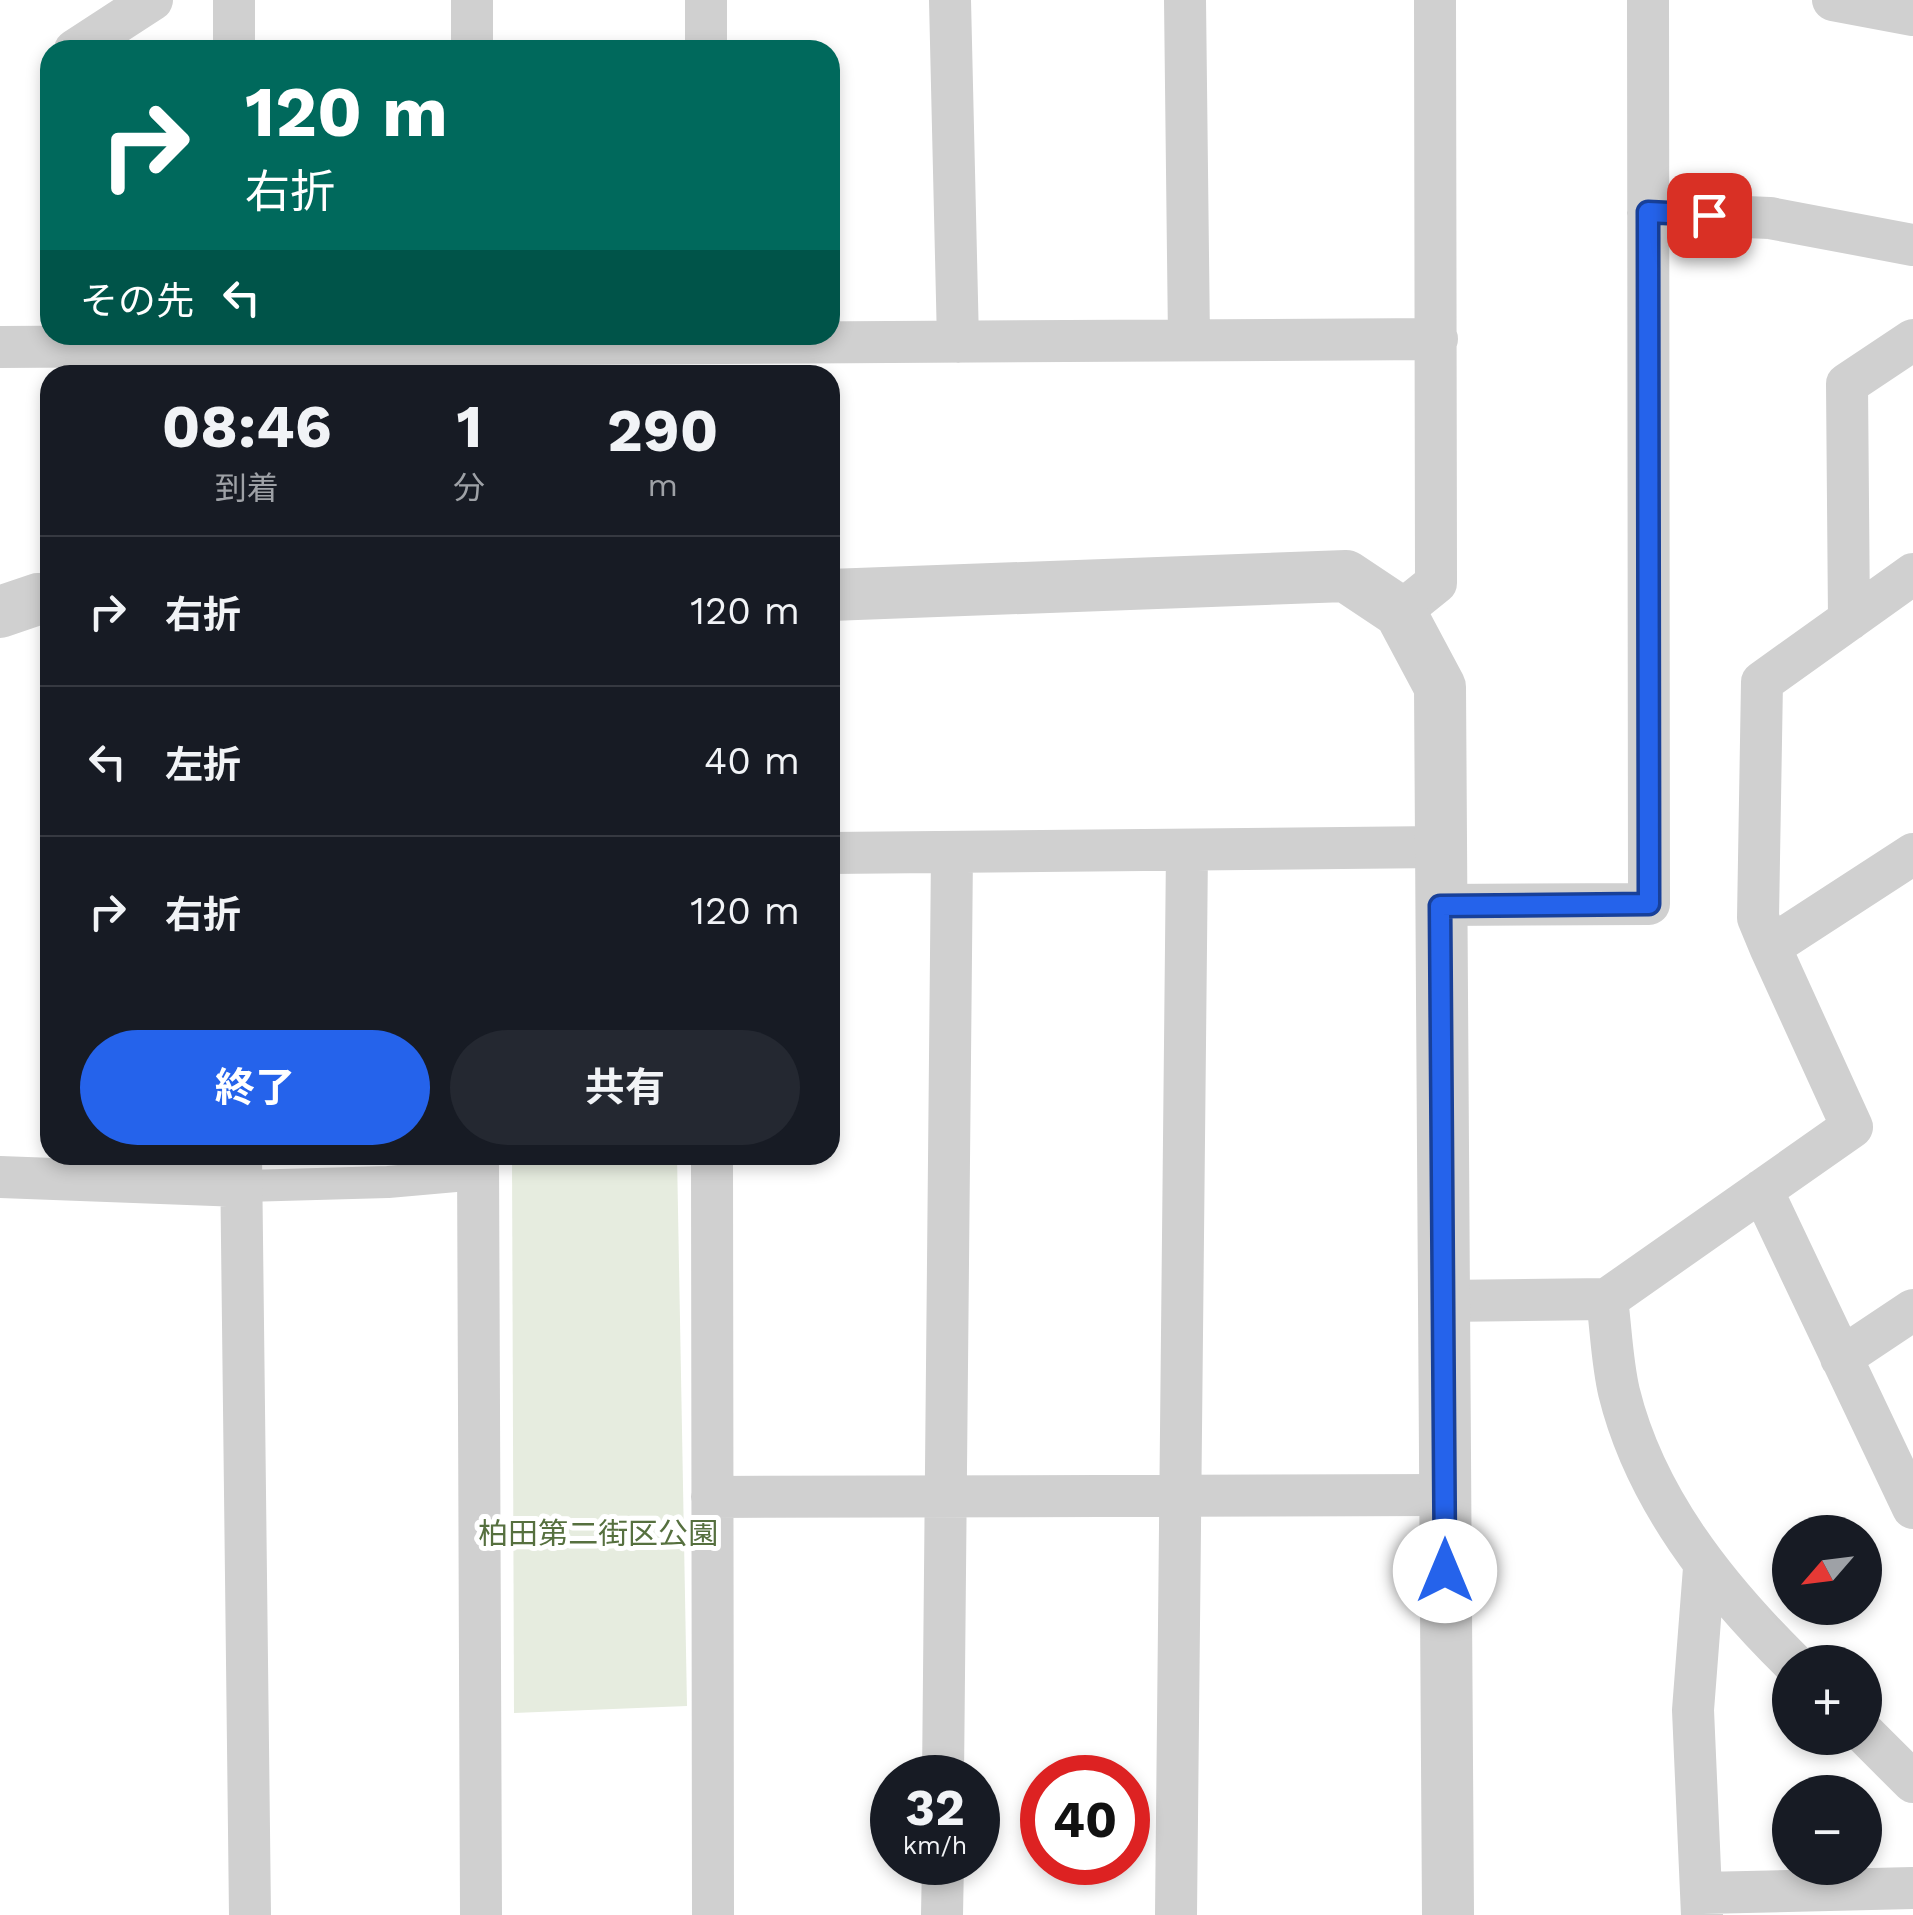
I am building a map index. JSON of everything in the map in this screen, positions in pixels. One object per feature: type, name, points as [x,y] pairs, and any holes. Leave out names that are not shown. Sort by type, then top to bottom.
[{"type":"street","points":[[90,40],[152,0]]},
{"type":"street","points":[[234,0],[234,40]]},
{"type":"street","points":[[472,0],[472,40]]},
{"type":"street","points":[[706,0],[706,40]]},
{"type":"street","points":[[950,0],[958,342]]},
{"type":"street","points":[[1186,0],[1189,340]]},
{"type":"street","points":[[1400,612],[1436,583],[1435,0]]},
{"type":"street","points":[[1440,906],[1649,904],[1648,0]]},
{"type":"street","points":[[1833,0],[1913,15]]},
{"type":"street","points":[[1648,212],[1770,218],[1913,245]]},
{"type":"street","points":[[581,345],[708,351],[958,342],[1437,339]]},
{"type":"street","points":[[1848,620],[1847,384],[1913,340]]},
{"type":"street","points":[[0,346],[40,345]]},
{"type":"street","points":[[1443,1300],[1608,1300],[1852,1127],[1758,918],[1762,682],[1913,574]]},
{"type":"street","points":[[840,595],[1346,576],[1400,612],[1440,687],[1448,1915]]},
{"type":"street","points":[[0,612],[40,599]]},
{"type":"street","points":[[840,853],[1440,847]]},
{"type":"street","points":[[1176,1915],[1187,850]]},
{"type":"street","points":[[944,1755],[952,852]]},
{"type":"street","points":[[1770,947],[1911,860]]},
{"type":"street","points":[[0,1177],[241,1170],[388,1182],[473,1165]]},
{"type":"street","points":[[478,1165],[481,1915]]},
{"type":"street","points":[[712,1165],[713,1915]]},
{"type":"street","points":[[241,1170],[250,1915]]},
{"type":"street","points":[[1762,1190],[1913,1508]]},
{"type":"street","points":[[1608,1300],[1619,1392],[1650,1474],[1704,1568],[1776,1645]]},
{"type":"street","points":[[1841,1358],[1913,1310]]},
{"type":"street","points":[[712,1497],[1444,1494]]},
{"type":"street","points":[[1704,1568],[1693,1710],[1702,1904],[1913,1888]]},
{"type":"street","points":[[1882,1751],[1913,1782]]},
{"type":"street","points":[[942,1915],[943,1885]]},
{"type":"green space","name":"柏田第二街区公園","points":[[512,1165],[677,1165],[687,1706],[514,1713]]},
{"type":"route","points":[[1445,1571],[1440,906],[1649,904],[1648,212],[1709,215]]}]
